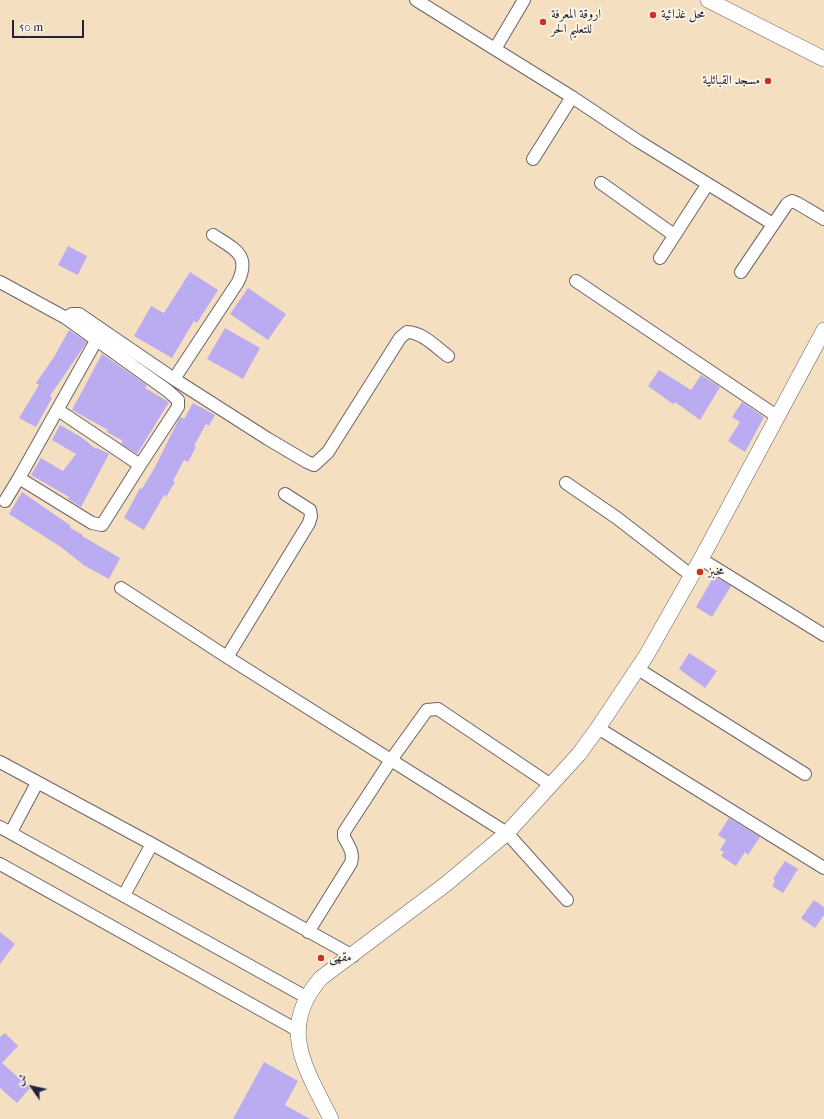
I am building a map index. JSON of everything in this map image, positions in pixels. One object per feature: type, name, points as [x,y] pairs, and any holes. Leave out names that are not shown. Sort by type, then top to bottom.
[{"type":"main road","points":[[713,1],[824,60]]},
{"type":"main road","points":[[330,1119],[301,1056],[297,1030],[306,997],[321,978],[353,956],[507,833],[551,786],[598,728],[638,669],[692,576],[824,330]]},
{"type":"street","points":[[416,0],[572,97],[707,185],[773,224]]},
{"type":"street","points":[[495,49],[524,0]]},
{"type":"street","points":[[533,159],[572,97]]},
{"type":"street","points":[[601,183],[674,236]]},
{"type":"street","points":[[660,258],[707,185]]},
{"type":"street","points":[[741,272],[787,204],[792,201],[797,202],[824,219]]},
{"type":"street","points":[[174,379],[238,282],[243,271],[243,262],[238,253],[213,235]]},
{"type":"street","points":[[576,281],[778,417]]},
{"type":"street","points":[[0,282],[66,318],[98,339],[168,390],[178,400],[178,407],[102,525],[92,523],[19,478]]},
{"type":"street","points":[[66,318],[72,314],[79,314],[174,379],[268,439],[306,462],[314,465],[328,452],[400,338],[406,332],[413,332],[448,356]]},
{"type":"street","points":[[5,501],[98,339]]},
{"type":"street","points":[[58,410],[140,465]]},
{"type":"street","points":[[566,483],[617,518],[692,576]]},
{"type":"street","points":[[227,657],[309,523],[311,516],[310,510],[285,494]]},
{"type":"street","points":[[701,560],[824,635]]},
{"type":"street","points":[[120,588],[507,833],[567,900]]},
{"type":"street","points":[[638,669],[805,774]]},
{"type":"street","points":[[308,932],[351,864],[353,856],[344,837],[344,832],[391,760],[427,710],[438,709],[551,786]]},
{"type":"street","points":[[598,728],[824,868]]},
{"type":"street","points":[[0,762],[152,844],[353,956]]},
{"type":"street","points":[[37,783],[5,829],[306,997]]},
{"type":"street","points":[[124,895],[152,844]]},
{"type":"street","points":[[0,864],[297,1030]]},
{"type":"building","points":[[68,246],[87,256],[78,275],[58,265]]},
{"type":"building","points":[[190,272],[218,290],[197,323],[194,321],[172,358],[134,336],[151,306],[164,313]]},
{"type":"building","points":[[248,288],[286,314],[268,340],[230,314]]},
{"type":"building","points":[[225,328],[260,348],[243,379],[207,359]]},
{"type":"building","points":[[69,330],[87,342],[50,396],[52,398],[36,427],[19,418],[39,385],[36,383],[54,357]]},
{"type":"building","points":[[102,354],[147,385],[145,388],[169,402],[137,454],[121,444],[123,441],[107,432],[108,430],[72,410]]},
{"type":"building","points":[[659,370],[691,390],[701,375],[720,387],[700,420],[675,402],[673,404],[648,386]]},
{"type":"building","points":[[742,402],[764,417],[745,452],[728,441],[740,422],[732,417]]},
{"type":"building","points":[[193,403],[215,415],[209,426],[206,424],[194,446],[196,447],[188,462],[184,460],[173,481],[175,482],[166,497],[164,495],[144,530],[124,518],[140,488],[142,489],[155,467],[179,419],[181,417],[184,419]]},
{"type":"building","points":[[60,425],[81,437],[96,449],[97,448],[109,454],[81,507],[68,499],[69,497],[31,475],[41,458],[63,471],[76,454],[52,440]]},
{"type":"building","points":[[22,492],[71,526],[70,528],[120,558],[109,579],[85,566],[61,547],[9,514]]},
{"type":"building","points":[[714,576],[731,586],[712,617],[696,607]]},
{"type":"building","points":[[689,653],[717,671],[705,688],[679,669]]},
{"type":"building","points":[[729,818],[760,837],[748,855],[745,852],[736,866],[721,856],[724,852],[720,850],[726,840],[718,835]]},
{"type":"building","points":[[785,861],[798,869],[783,893],[772,886],[775,881],[773,879]]},
{"type":"building","points":[[814,900],[824,907],[824,915],[815,928],[801,918]]},
{"type":"building","points":[[0,932],[15,944],[0,964]]},
{"type":"building","points":[[5,1033],[18,1046],[2,1063],[30,1088],[17,1103],[0,1088],[0,1037]]},
{"type":"building","points":[[264,1062],[298,1081],[285,1105],[310,1119],[233,1119]]},
{"type":"place","name":"محل غذائية","points":[[653,15]]},
{"type":"place","name":"اروقة المعرفة للتعليم الحر","points":[[543,22]]},
{"type":"place","name":"مسجد القبائلية","points":[[768,81]]},
{"type":"place","name":"مخبز","points":[[700,572]]},
{"type":"place","name":"مقهى","points":[[321,958]]}]
